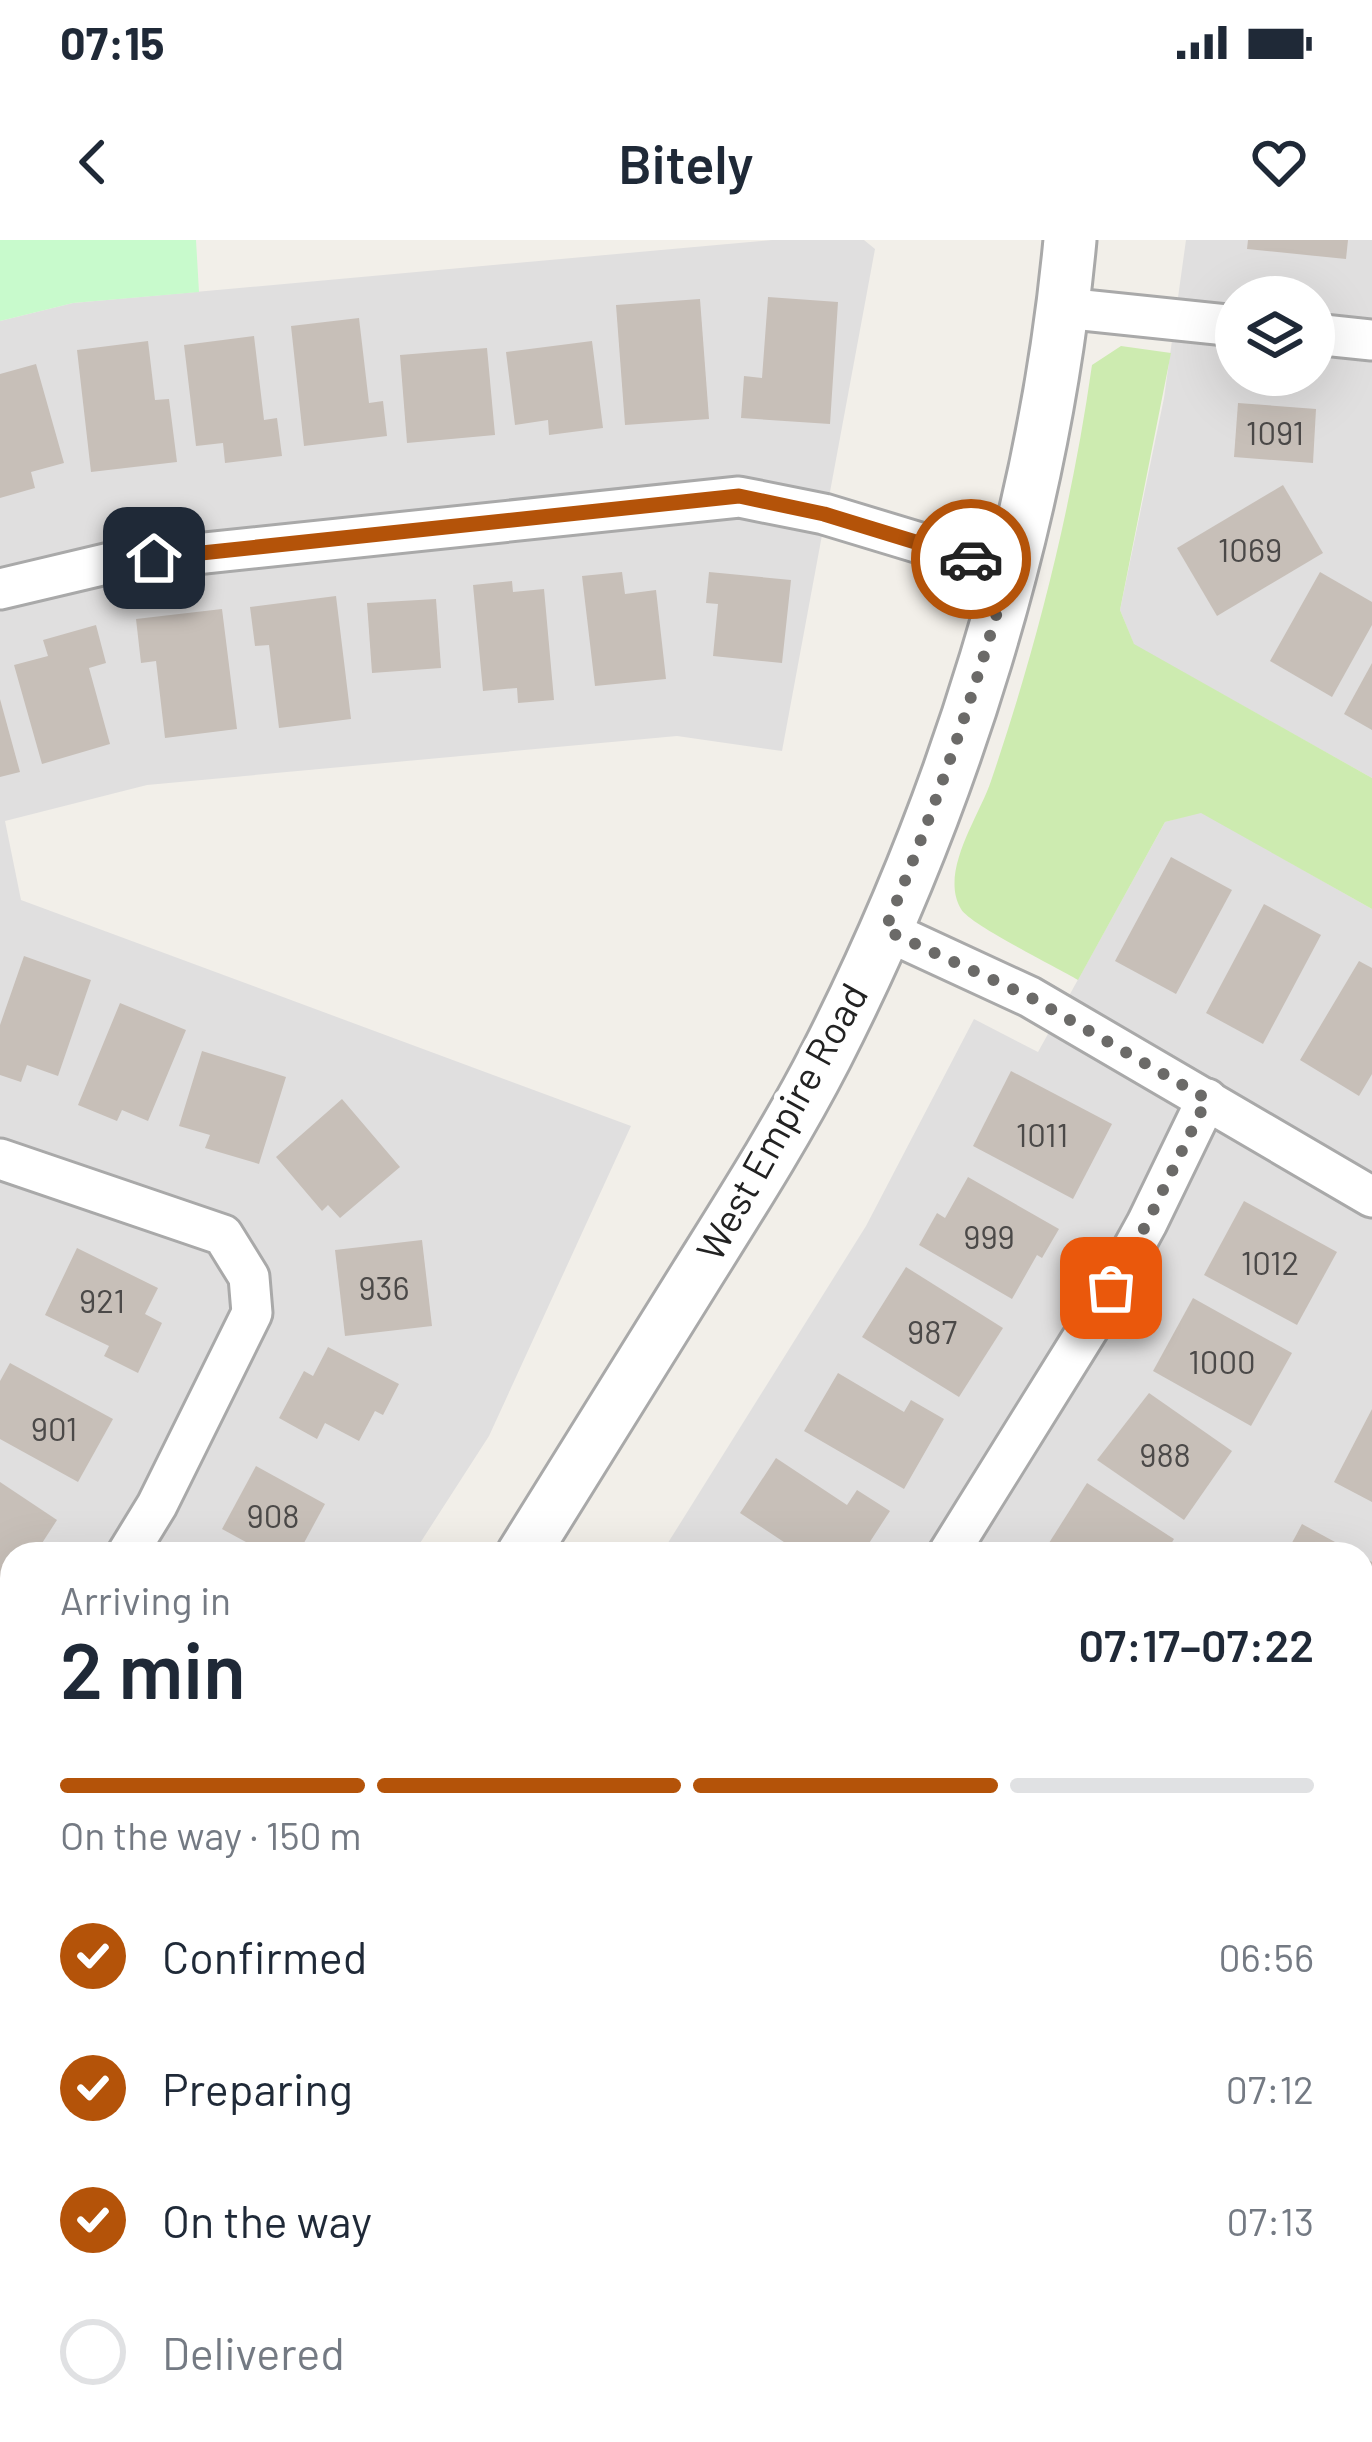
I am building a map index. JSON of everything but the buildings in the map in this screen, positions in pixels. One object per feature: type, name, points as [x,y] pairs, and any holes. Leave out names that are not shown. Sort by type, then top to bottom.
[{"type":"street","name":"West Empire Road","points":[[530,1542],[763,1169],[826,1057],[885,930],[974,695],[1009,570],[1064,308],[1070,240]]},
{"type":"street","points":[[1064,308],[1215,324]]},
{"type":"street","points":[[1335,336],[1372,340]]},
{"type":"street","points":[[0,589],[110,562],[739,496],[824,514],[1009,570]]},
{"type":"street","points":[[885,930],[1030,997],[1372,1197]]},
{"type":"street","points":[[956,1542],[1093,1321],[1207,1099]]},
{"type":"street","points":[[0,1159],[223,1235],[249,1277],[252,1313],[134,1542]]},
{"type":"shaded area","points":[[772,240],[864,240],[875,249],[782,751],[677,736],[147,785],[5,821],[21,900],[631,1126],[489,1436],[421,1542],[0,1542],[0,321],[73,303]]},
{"type":"shaded area","points":[[1186,240],[1372,240],[1372,778],[1134,645],[1120,610],[1164,398]]},
{"type":"shaded area","points":[[1201,812],[1372,909],[1372,1542],[668,1542],[866,1226],[974,1019],[1038,1052],[1165,822]]},
{"type":"green space","points":[[0,240],[196,240],[199,292],[73,303],[0,321]]},
{"type":"green space","points":[[1121,346],[1171,353],[1120,610],[1134,644],[1372,778],[1372,909],[1201,813],[1165,822],[1078,980],[968,916],[955,894],[955,878],[963,845],[991,781],[1038,627],[1092,365]]},
{"type":"way so far","points":[[971,559],[1009,570],[974,695],[885,930],[1030,997],[1207,1099],[1111,1288]]},
{"type":"route","points":[[154,558],[739,496],[824,514],[971,559]]}]
